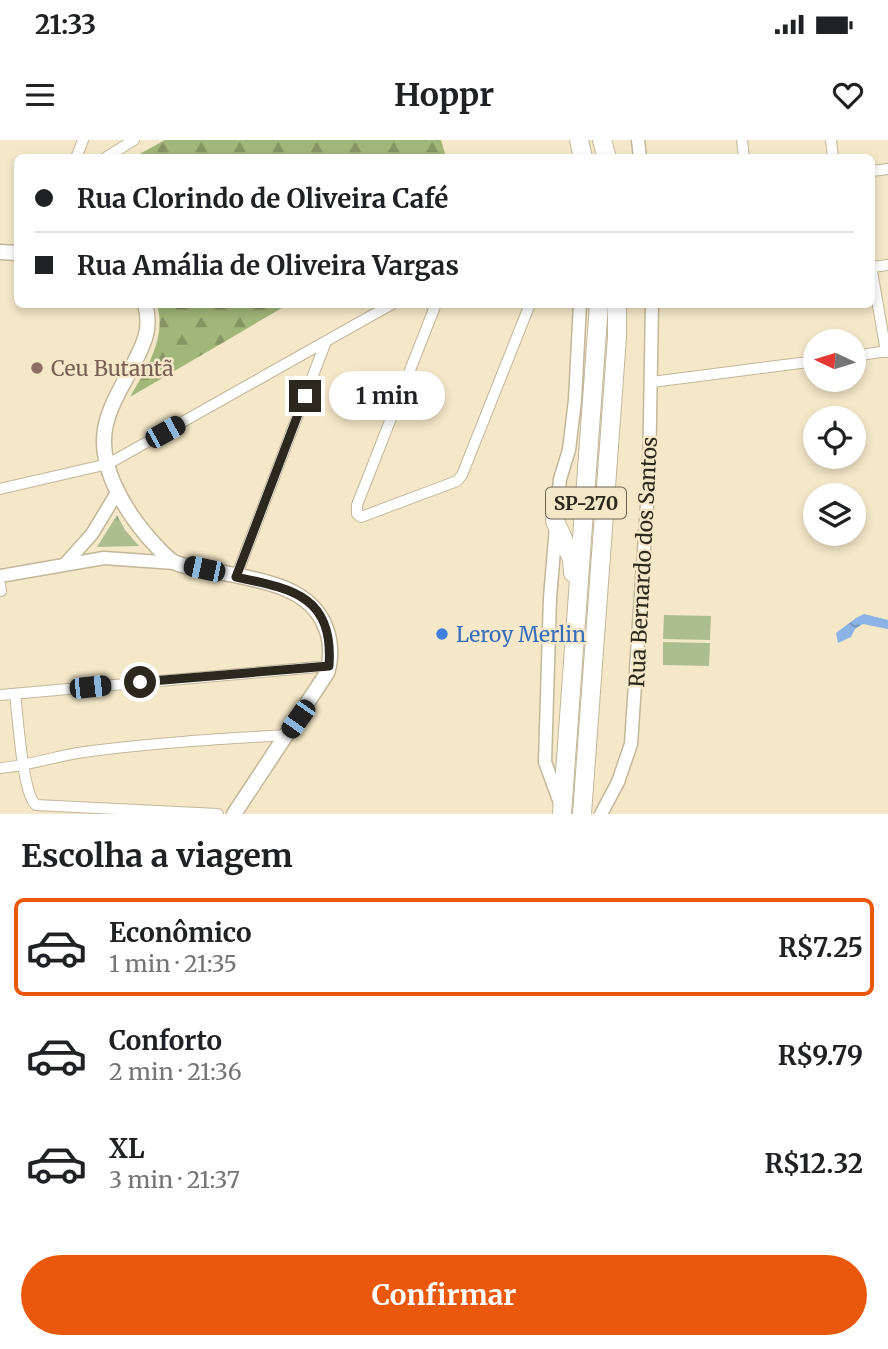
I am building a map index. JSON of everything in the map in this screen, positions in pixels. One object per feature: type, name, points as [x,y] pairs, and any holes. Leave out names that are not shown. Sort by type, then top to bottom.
[{"type":"highway","name":"SP-270","points":[[562,813],[578,622],[598,308]]},
{"type":"highway","name":"SP-270","points":[[582,814],[617,308]]},
{"type":"highway","points":[[555,521],[572,559],[578,622]]},
{"type":"main road","points":[[146,308],[149,323],[146,339],[108,419],[104,442],[108,464],[118,491],[142,530],[175,563],[297,592],[320,615],[329,638],[329,666],[320,685],[234,814]]},
{"type":"street","points":[[111,154],[134,140]]},
{"type":"street","points":[[866,354],[887,351],[875,285]]},
{"type":"street","points":[[0,489],[108,464],[385,308]]},
{"type":"street","points":[[434,308],[357,505],[356,514],[364,517],[457,481],[528,308]]},
{"type":"street","points":[[562,813],[545,762],[550,598],[560,480],[571,437],[580,308]]},
{"type":"street","name":"Rua Bernardo dos Santos","points":[[601,814],[618,782],[631,744],[652,382],[652,308]]},
{"type":"street","points":[[236,577],[325,344]]},
{"type":"street","points":[[652,382],[803,363]]},
{"type":"street","points":[[65,564],[85,542],[118,491]]},
{"type":"street","points":[[85,542],[88,561]]},
{"type":"street","points":[[0,576],[65,564],[124,558],[175,563]]},
{"type":"street","points":[[0,695],[329,666]]},
{"type":"street","points":[[15,694],[30,798],[36,805],[218,814]]},
{"type":"street","points":[[0,768],[24,766],[82,752],[287,734]]},
{"type":"green space","points":[[165,140],[441,140],[445,154],[139,154]]},
{"type":"green space","points":[[158,308],[282,308],[130,397],[153,353],[159,317]]},
{"type":"green space","points":[[117,515],[125,530],[139,546],[97,547]]},
{"type":"green space","points":[[664,615],[711,616],[710,640],[663,639]]},
{"type":"green space","points":[[663,642],[710,643],[709,666],[663,665]]},
{"type":"water","points":[[864,614],[888,620],[888,629],[863,624],[855,629],[851,637],[838,643],[836,633]]},
{"type":"place","name":"Ceu Butantã","points":[[37,368]]},
{"type":"place","name":"Leroy Merlin","points":[[442,634]]},
{"type":"route","points":[[140,682],[329,666],[329,638],[326,628],[309,602],[297,592],[236,577],[305,396]]}]
